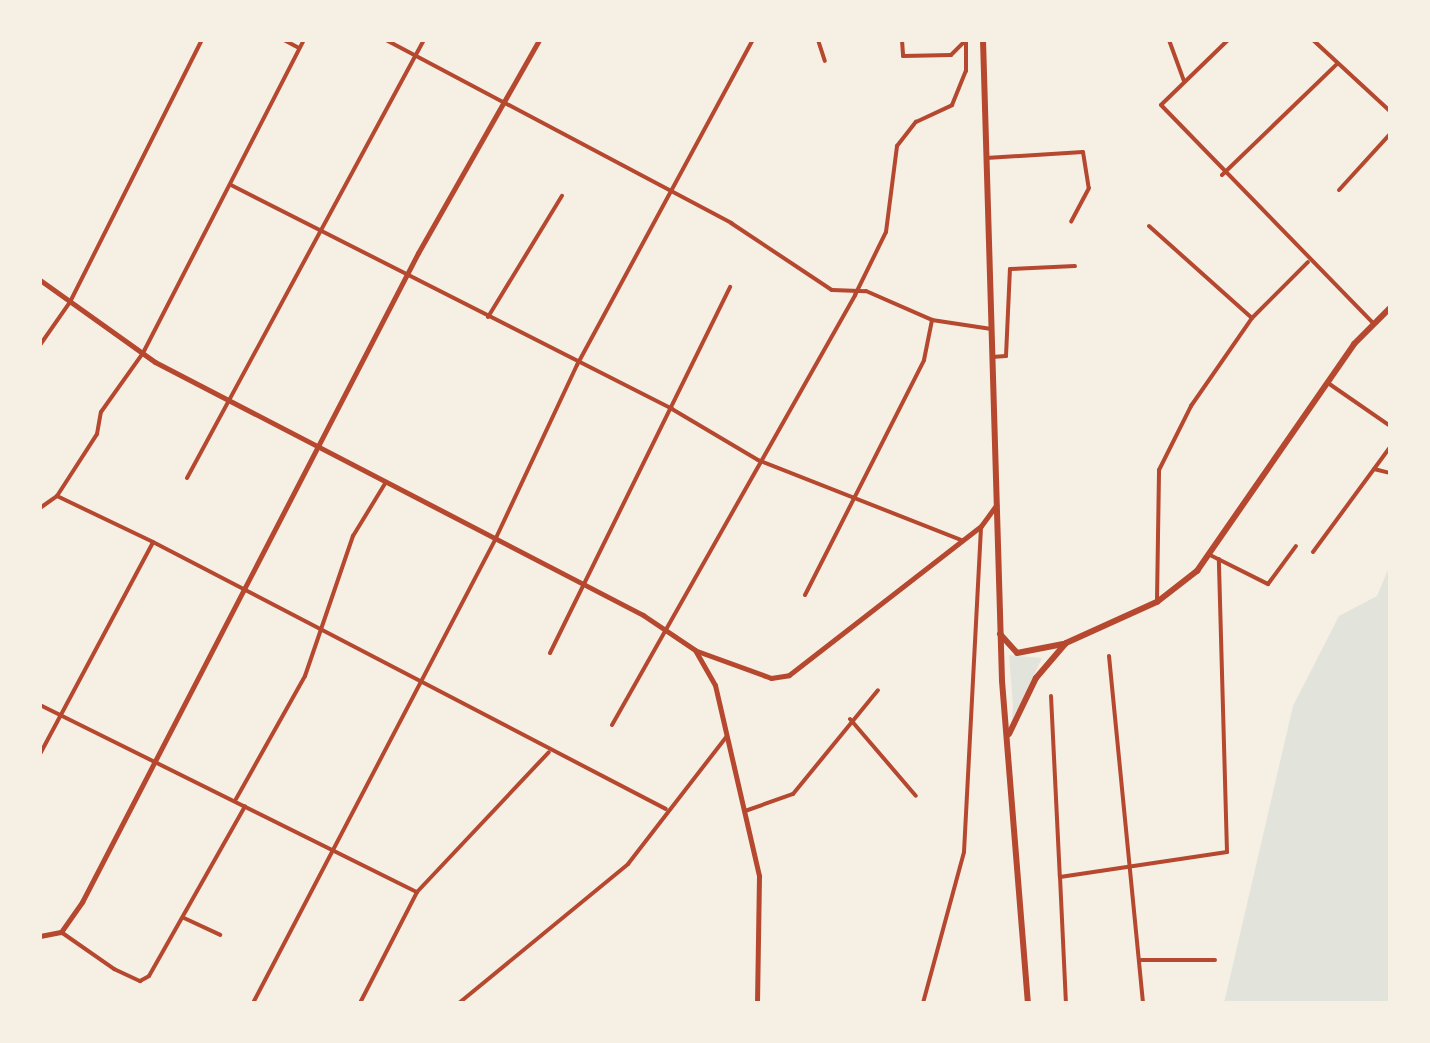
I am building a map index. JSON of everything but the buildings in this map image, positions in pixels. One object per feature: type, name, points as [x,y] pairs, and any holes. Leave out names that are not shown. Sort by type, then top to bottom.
[{"type":"main road","points":[[983,40],[1000,634],[1028,1003]]},
{"type":"main road","points":[[1000,634],[1017,653],[1066,643],[1157,602],[1210,555],[1328,383],[1373,323],[1390,308]]},
{"type":"main road","points":[[1007,738],[1036,678],[1066,643]]},
{"type":"street","points":[[40,345],[70,302],[202,40]]},
{"type":"street","points":[[284,40],[299,48]]},
{"type":"street","points":[[41,507],[57,496],[143,353],[304,40]]},
{"type":"street","points":[[386,40],[673,196],[731,223],[832,290],[855,295],[866,291],[932,320],[991,329]]},
{"type":"street","points":[[187,478],[424,40]]},
{"type":"street","points":[[61,932],[245,588],[407,274],[539,40]]},
{"type":"street","points":[[253,1003],[328,851],[495,540],[577,365],[673,196],[753,40]]},
{"type":"street","points":[[818,40],[825,61]]},
{"type":"street","points":[[902,40],[903,56],[951,55],[966,40]]},
{"type":"street","points":[[612,725],[669,632],[758,460],[855,295],[886,232],[897,146],[916,122],[952,105],[966,71],[966,40]]},
{"type":"street","points":[[1169,40],[1184,81]]},
{"type":"street","points":[[1228,40],[1161,105],[1222,175],[1373,323]]},
{"type":"street","points":[[1313,40],[1390,111]]},
{"type":"street","points":[[1222,175],[1337,64]]},
{"type":"street","points":[[1339,190],[1390,134]]},
{"type":"street","points":[[986,158],[1083,152],[1089,188],[1071,222]]},
{"type":"street","points":[[231,185],[321,229],[577,365],[672,409],[758,460],[961,540]]},
{"type":"street","points":[[488,317],[562,196]]},
{"type":"street","points":[[1149,226],[1252,318]]},
{"type":"street","points":[[1157,602],[1159,470],[1191,406],[1252,318],[1309,261]]},
{"type":"street","points":[[992,357],[1006,356],[1010,269],[1075,266]]},
{"type":"street","points":[[40,280],[143,353],[230,402],[586,587],[669,632],[695,650],[708,665],[745,811],[760,900],[757,1003]]},
{"type":"street","points":[[550,653],[586,587],[730,287]]},
{"type":"street","points":[[805,595],[924,360],[932,320]]},
{"type":"street","points":[[1328,383],[1390,426]]},
{"type":"street","points":[[1313,552],[1390,447]]},
{"type":"street","points":[[1374,469],[1390,473]]},
{"type":"street","points":[[236,799],[325,631],[353,536],[386,482]]},
{"type":"street","points":[[57,496],[245,588],[417,683],[666,809]]},
{"type":"street","points":[[695,650],[771,678],[789,675],[981,526],[997,504]]},
{"type":"street","points":[[923,1003],[964,852],[981,526]]},
{"type":"street","points":[[40,754],[57,713],[153,542]]},
{"type":"street","points":[[1210,555],[1268,584],[1296,546]]},
{"type":"street","points":[[1060,877],[1227,852],[1219,559]]},
{"type":"street","points":[[1109,656],[1143,1003]]},
{"type":"street","points":[[745,811],[793,794],[850,719],[878,690]]},
{"type":"street","points":[[1051,696],[1066,1003]]},
{"type":"street","points":[[40,705],[154,757],[328,851],[417,892]]},
{"type":"street","points":[[850,719],[916,796]]},
{"type":"street","points":[[459,1003],[628,864],[666,809],[726,737]]},
{"type":"street","points":[[360,1003],[417,892],[549,752]]},
{"type":"street","points":[[40,936],[61,932],[140,981],[184,918],[246,805]]},
{"type":"street","points":[[184,918],[220,935]]},
{"type":"street","points":[[1141,960],[1215,960]]},
{"type":"shaded area","points":[[1390,565],[1390,1003],[1224,1003],[1293,706],[1339,616],[1377,596]]},
{"type":"shaded area","points":[[1009,655],[1042,658],[1012,721],[1013,706]]}]
